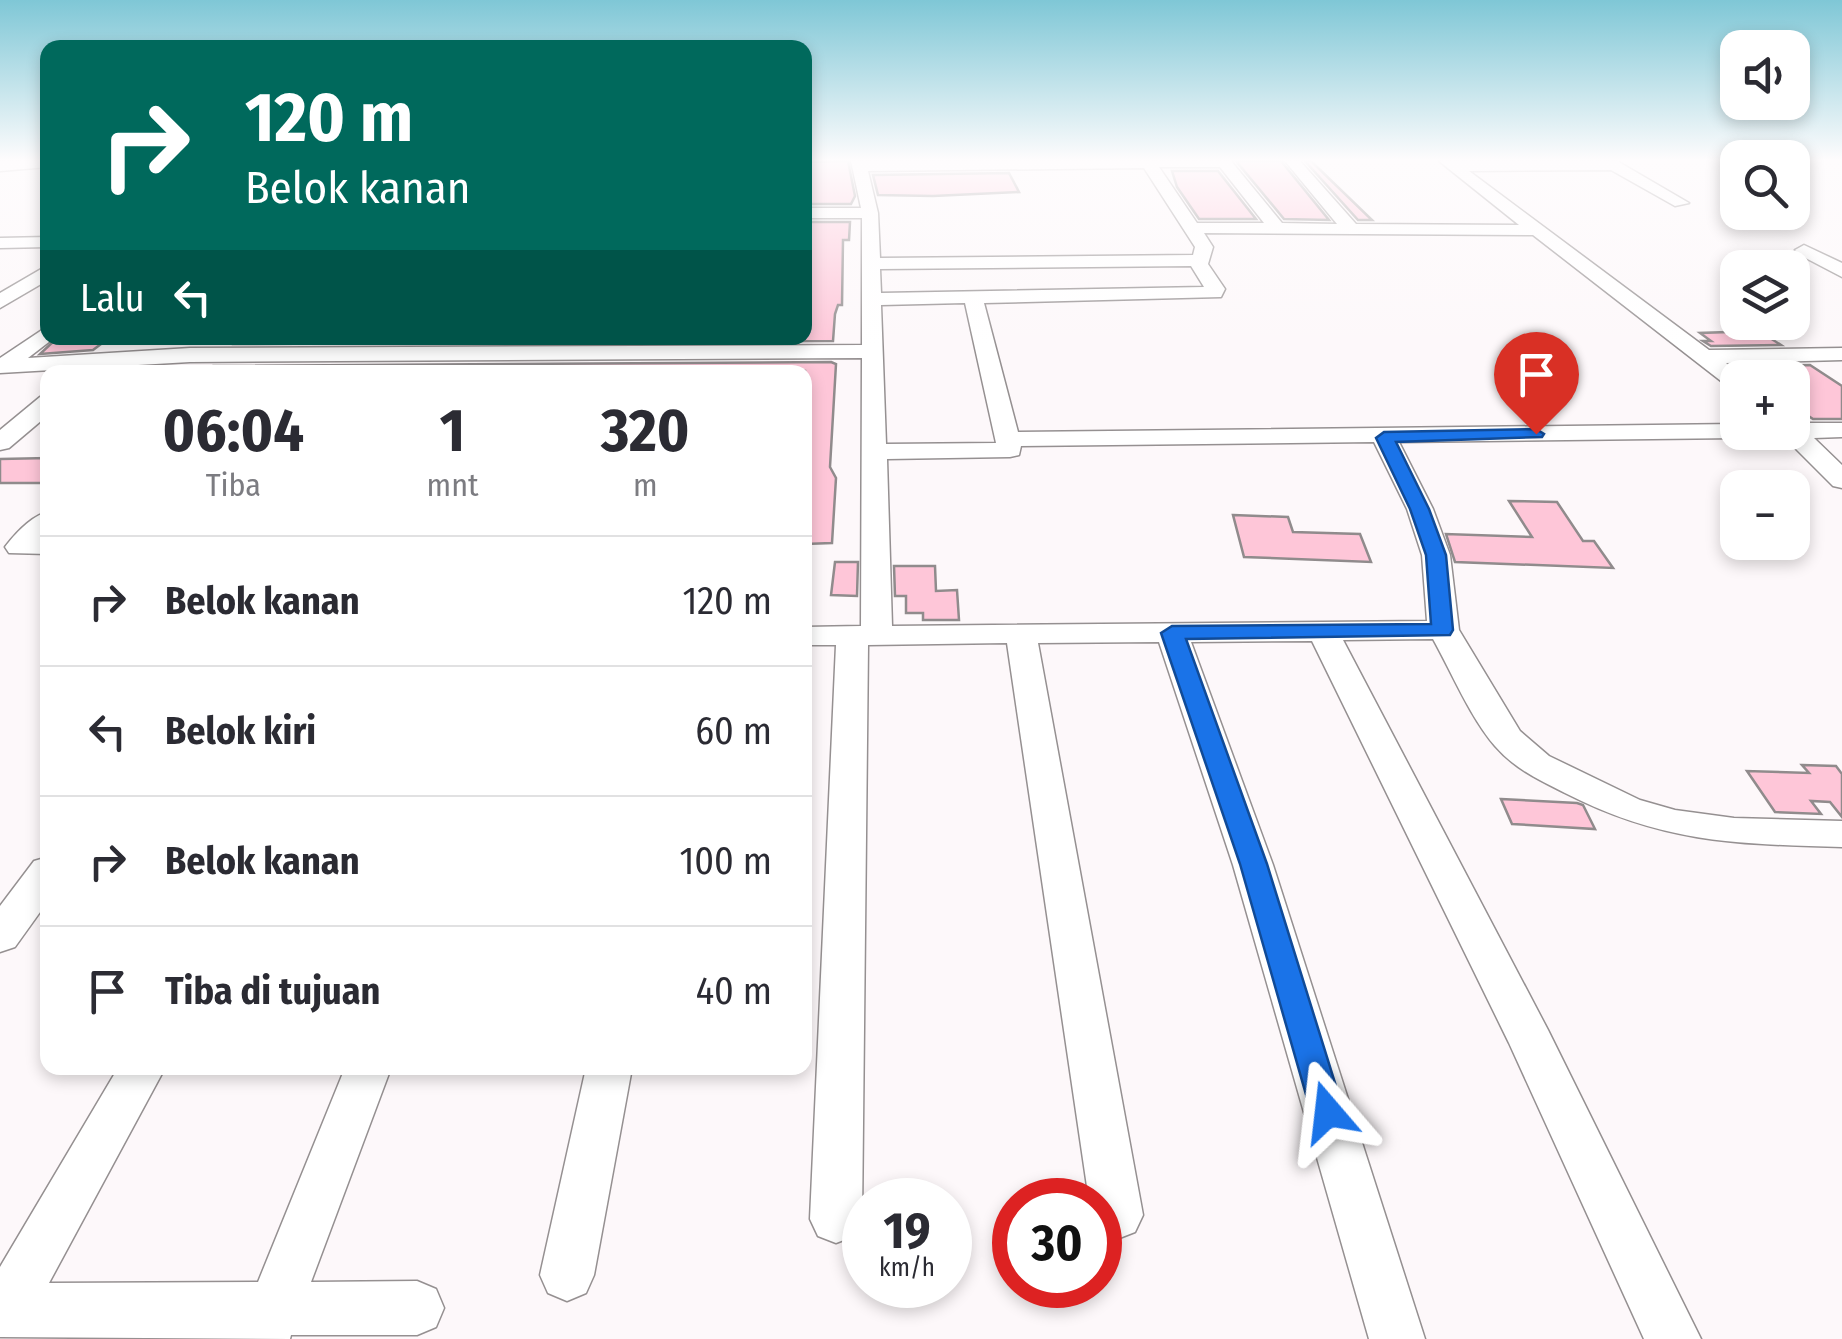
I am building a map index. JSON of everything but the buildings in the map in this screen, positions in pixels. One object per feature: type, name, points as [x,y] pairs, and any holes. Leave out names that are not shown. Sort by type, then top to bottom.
[{"type":"street","points":[[836,1219],[873,452],[870,223]]},
{"type":"street","points":[[869,299],[1214,292],[1216,289],[1200,268],[1204,247],[1188,223]]},
{"type":"street","points":[[1273,223],[1277,228]]},
{"type":"street","points":[[1346,223],[1350,228]]},
{"type":"street","points":[[1527,223],[1720,371]]},
{"type":"street","points":[[1191,228],[1536,230]]},
{"type":"street","points":[[0,242],[40,242]]},
{"type":"street","points":[[0,256],[22,242]]},
{"type":"street","points":[[1810,253],[1842,271]]},
{"type":"street","points":[[868,264],[1200,260]]},
{"type":"street","points":[[0,302],[40,276]]},
{"type":"street","points":[[873,452],[1007,451],[1008,439],[974,297]]},
{"type":"street","points":[[3,367],[40,338]]},
{"type":"street","points":[[85,365],[101,345]]},
{"type":"street","points":[[85,365],[194,364],[212,346],[306,364],[423,355],[871,352]]},
{"type":"street","points":[[1700,357],[1842,354]]},
{"type":"street","points":[[3,367],[40,366]]},
{"type":"street","points":[[0,443],[40,409]]},
{"type":"street","points":[[1810,431],[1842,430]]},
{"type":"street","points":[[1008,439],[1384,438],[1720,431]]},
{"type":"street","points":[[1384,438],[1420,509],[1436,555],[1442,630],[1508,738],[1536,764],[1627,809],[1675,824],[1734,832],[1842,834]]},
{"type":"street","points":[[1810,448],[1842,480]]},
{"type":"street","points":[[22,546],[40,528]]},
{"type":"street","points":[[812,636],[1442,630]]},
{"type":"street","points":[[1323,632],[1524,1025],[1673,1339]]},
{"type":"street","points":[[1172,633],[1253,864],[1397,1339]]},
{"type":"street","points":[[1021,634],[1111,1178]]},
{"type":"street","points":[[6,919],[40,879]]},
{"type":"street","points":[[138,1075],[2,1310],[268,1324],[417,1308]]},
{"type":"street","points":[[268,1324],[365,1075]]},
{"type":"street","points":[[568,1276],[608,1075]]},
{"type":"route","points":[[1328,1112],[1253,864],[1172,633],[1442,630],[1436,555],[1420,509],[1384,438],[1536,434]]}]
